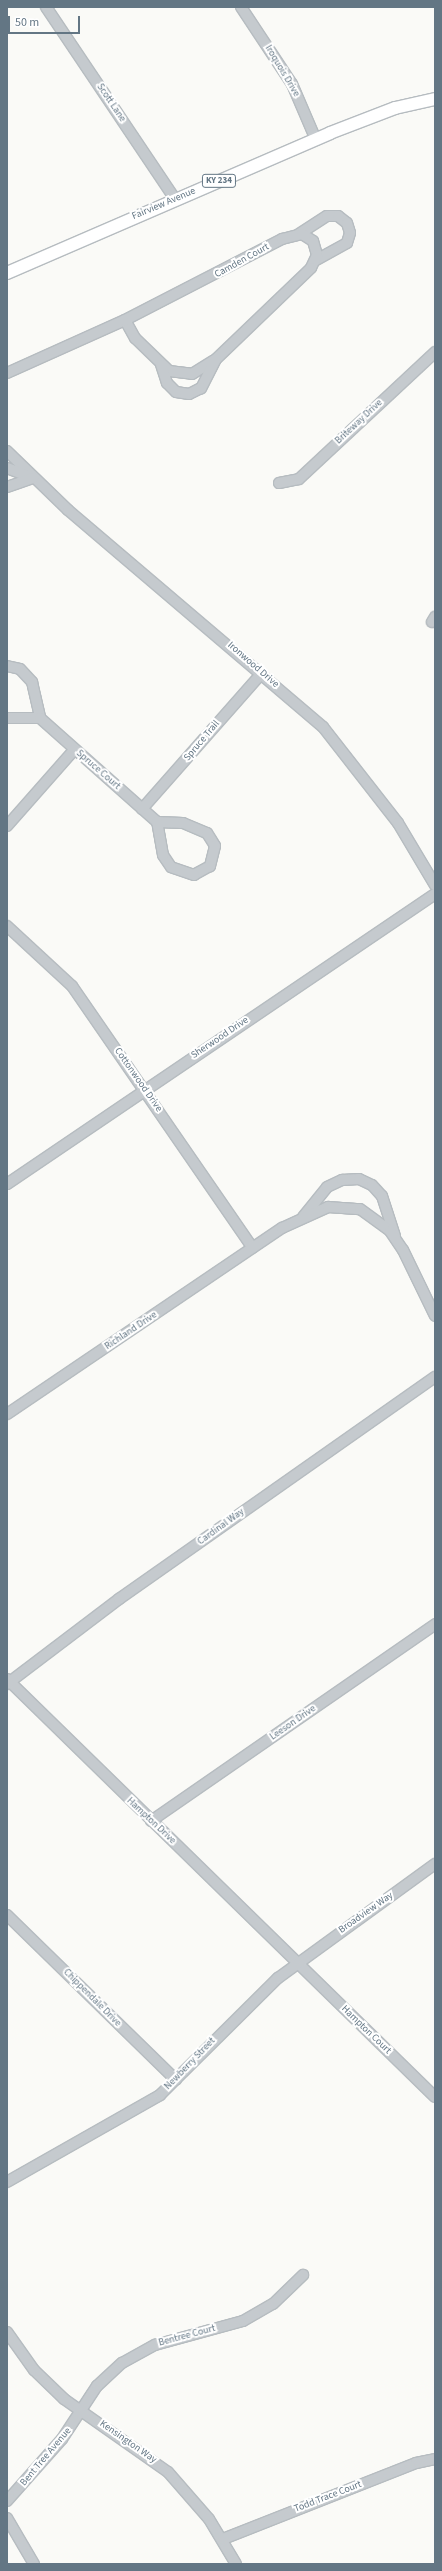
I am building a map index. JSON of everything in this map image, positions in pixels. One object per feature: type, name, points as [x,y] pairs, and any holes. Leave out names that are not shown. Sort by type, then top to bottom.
[{"type":"main road","name":"Fairview Avenue","points":[[7,273],[175,199],[316,140],[395,108],[435,99]]},
{"type":"street","name":"Scott Lane","points":[[46,7],[175,199]]},
{"type":"street","name":"Iroquois Drive","points":[[241,7],[292,84],[316,140]]},
{"type":"street","name":"Camden Court","points":[[7,373],[125,320],[224,272],[250,255],[299,234],[327,216],[338,216],[347,223],[350,233],[347,243],[316,260]]},
{"type":"street","points":[[125,320],[135,338],[161,365],[174,373],[187,375],[200,371],[216,359],[316,260],[315,243],[299,234]]},
{"type":"street","name":"Briteway Drive","points":[[279,484],[299,479],[435,352]]},
{"type":"street","points":[[161,365],[171,388],[189,394],[203,385],[216,359]]},
{"type":"street","name":"Ironwood Drive","points":[[7,451],[33,478],[262,673],[323,727],[398,823],[435,885]]},
{"type":"street","name":"Ironwood Drive","points":[[7,468],[33,478]]},
{"type":"street","points":[[7,487],[33,478]]},
{"type":"street","points":[[7,666],[20,669],[32,682],[40,718],[7,718]]},
{"type":"street","name":"Spruce Trail","points":[[142,809],[262,673]]},
{"type":"street","name":"Spruce Court","points":[[40,718],[74,750],[157,822]]},
{"type":"street","points":[[7,826],[74,750]]},
{"type":"street","points":[[157,822],[183,823],[207,833],[215,846],[210,866],[194,875],[171,867],[163,855],[157,822]]},
{"type":"street","name":"Sherwood Drive","points":[[7,1184],[144,1089],[435,894]]},
{"type":"street","name":"Cottonwood Drive","points":[[7,926],[72,986],[253,1248]]},
{"type":"street","points":[[304,1217],[327,1187],[342,1180],[359,1179],[372,1185],[382,1196],[396,1239],[435,1316]]},
{"type":"street","points":[[304,1217],[339,1206],[365,1211],[396,1239]]},
{"type":"street","name":"Richland Drive","points":[[7,1414],[253,1248],[304,1217]]},
{"type":"street","name":"Cardinal Way","points":[[8,1681],[120,1598],[435,1377]]},
{"type":"street","name":"Leeson Drive","points":[[151,1821],[435,1624]]},
{"type":"street","name":"Hampton Drive","points":[[8,1681],[297,1963]]},
{"type":"street","name":"Broadview Way","points":[[297,1963],[435,1864]]},
{"type":"street","name":"Chippendale Drive","points":[[7,1915],[176,2080]]},
{"type":"street","name":"Newberry Street","points":[[7,2182],[146,2105],[176,2080],[232,2020],[297,1963]]},
{"type":"street","name":"Hampton Court","points":[[297,1963],[435,2097]]},
{"type":"street","name":"Bentree Court","points":[[81,2410],[97,2386],[132,2356],[168,2340],[243,2321],[273,2304],[303,2275]]},
{"type":"street","name":"Kensington Way","points":[[7,2332],[42,2379],[81,2410],[168,2472],[223,2539],[236,2564]]},
{"type":"street","name":"Bent Tree Avenue","points":[[7,2501],[43,2464],[81,2410]]},
{"type":"street","name":"Todd Trace Court","points":[[223,2539],[416,2463],[435,2459]]},
{"type":"street","points":[[7,2518],[34,2564]]}]
